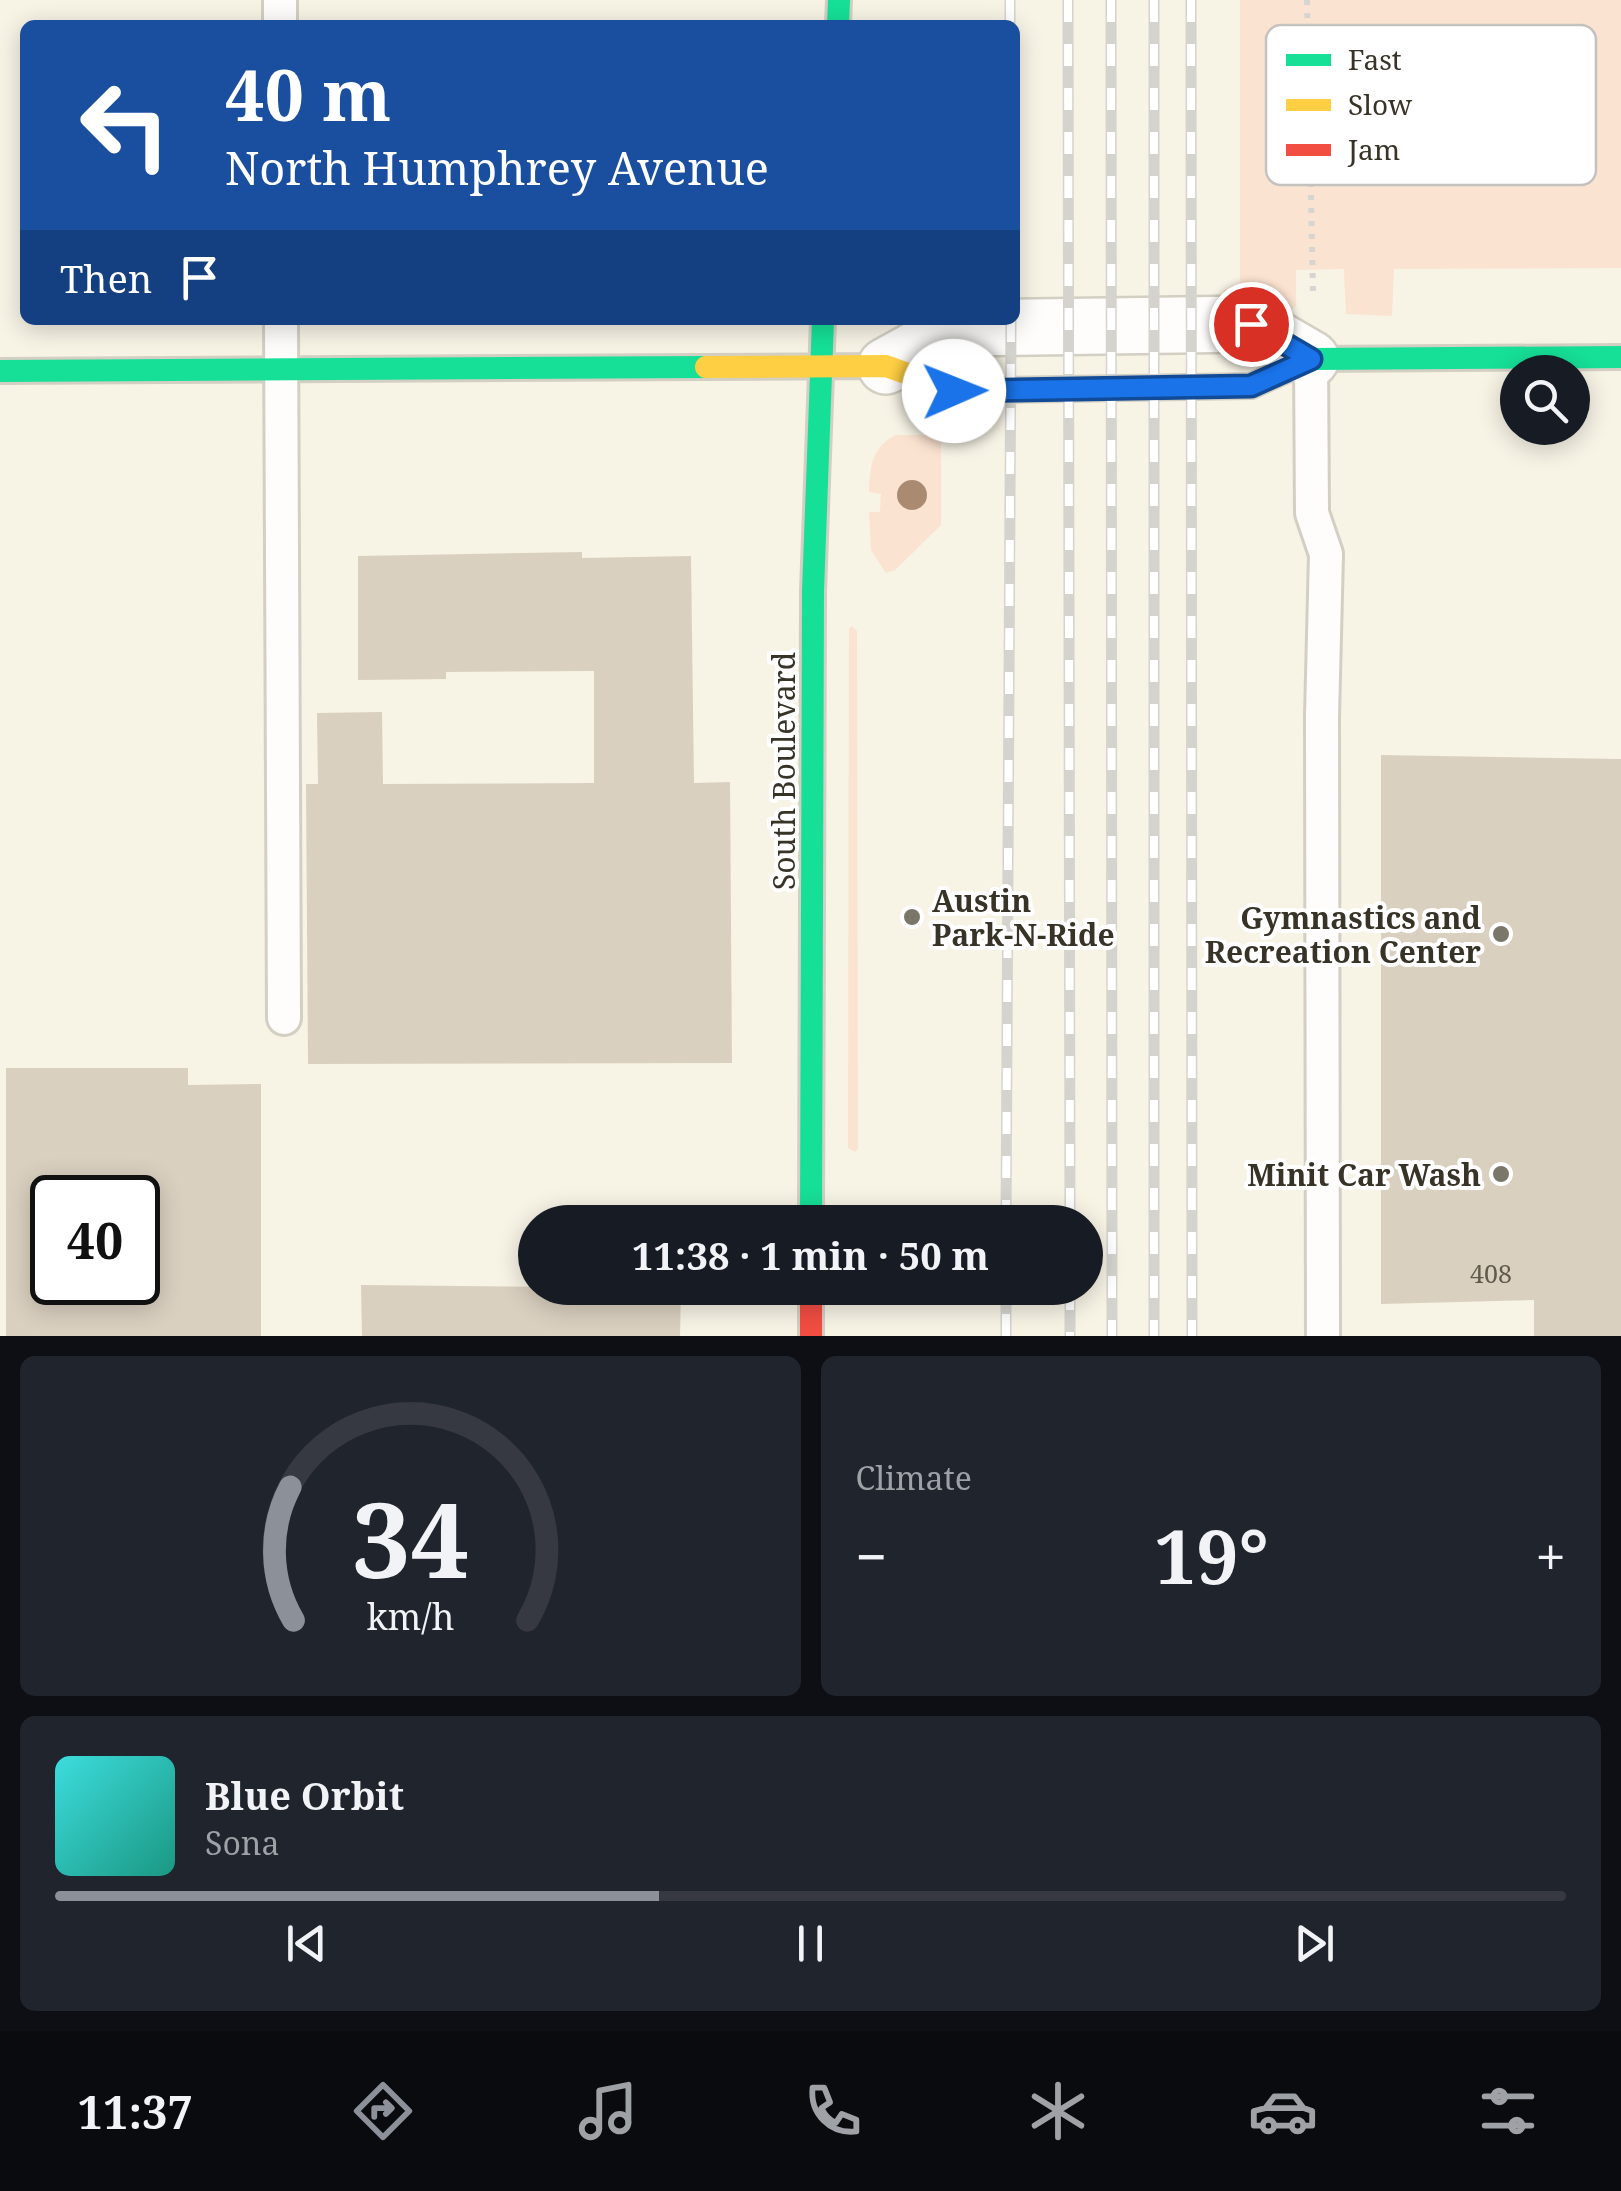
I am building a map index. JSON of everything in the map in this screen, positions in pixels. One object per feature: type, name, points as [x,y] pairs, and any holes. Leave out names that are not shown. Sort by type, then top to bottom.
[{"type":"street","points":[[0,371],[886,366],[954,328],[1251,324],[1311,359],[1621,357]]},
{"type":"street","name":"South Boulevard","points":[[811,1205],[813,591],[823,325]]},
{"type":"street","points":[[811,1305],[811,1336]]},
{"type":"lane","points":[[280,325],[284,1018]]},
{"type":"lane","points":[[1311,359],[1312,513],[1326,554],[1322,716],[1323,1336]]},
{"type":"path","points":[[1311,185],[1311,359]]},
{"type":"shaded area","points":[[1240,0],[1621,0],[1621,268],[1394,269],[1392,316],[1346,314],[1344,269],[1296,270],[1296,306],[1287,313],[1223,313],[1224,289],[1240,288]]},
{"type":"shaded area","points":[[896,435],[941,435],[941,525],[895,570],[886,573],[871,550],[869,512],[880,512],[881,494],[869,492],[869,483],[877,452]]},
{"type":"shaded area","points":[[852,626],[857,631],[855,1152],[848,1148]]},
{"type":"building","points":[[582,552],[582,558],[691,556],[694,783],[730,782],[732,1063],[308,1064],[306,784],[318,784],[317,713],[382,712],[383,784],[594,783],[594,671],[446,672],[446,679],[358,680],[358,556]]},
{"type":"building","name":"Gymnastics and Recreation Center","points":[[1381,755],[1621,759],[1621,1336],[1534,1336],[1534,1300],[1381,1304]]},
{"type":"building","points":[[6,1068],[188,1068],[188,1085],[261,1084],[261,1336],[6,1336]]},
{"type":"building","points":[[361,1285],[518,1286],[518,1305],[681,1305],[680,1336],[362,1336]]},
{"type":"railway","points":[[1010,0],[1010,20]]},
{"type":"railway","points":[[1068,0],[1070,1205]]},
{"type":"railway","points":[[1111,0],[1112,1336]]},
{"type":"railway","points":[[1154,0],[1154,1336]]},
{"type":"railway","points":[[1191,0],[1192,1336]]},
{"type":"railway","points":[[1006,1205],[1011,325]]},
{"type":"railway","points":[[1006,1305],[1006,1336]]},
{"type":"railway","points":[[1070,1305],[1070,1336]]},
{"type":"traffic: fast","points":[[838,20],[839,0]]},
{"type":"traffic: fast","points":[[811,1205],[813,591],[823,325]]},
{"type":"traffic: fast","points":[[1006,390],[1251,386],[1311,359],[1621,357]]},
{"type":"traffic: fast","points":[[0,371],[706,367]]},
{"type":"traffic: slow","points":[[706,367],[886,366],[955,391],[1006,390]]},
{"type":"traffic: jam","points":[[811,1305],[811,1336]]},
{"type":"place","name":"Austin Park-N-Ride","points":[[912,917]]},
{"type":"place","name":"Gymnastics and Recreation Center","points":[[1501,934]]},
{"type":"place","name":"Minit Car Wash","points":[[1501,1174]]},
{"type":"route","points":[[954,391],[1251,386],[1311,359],[1251,324]]}]
